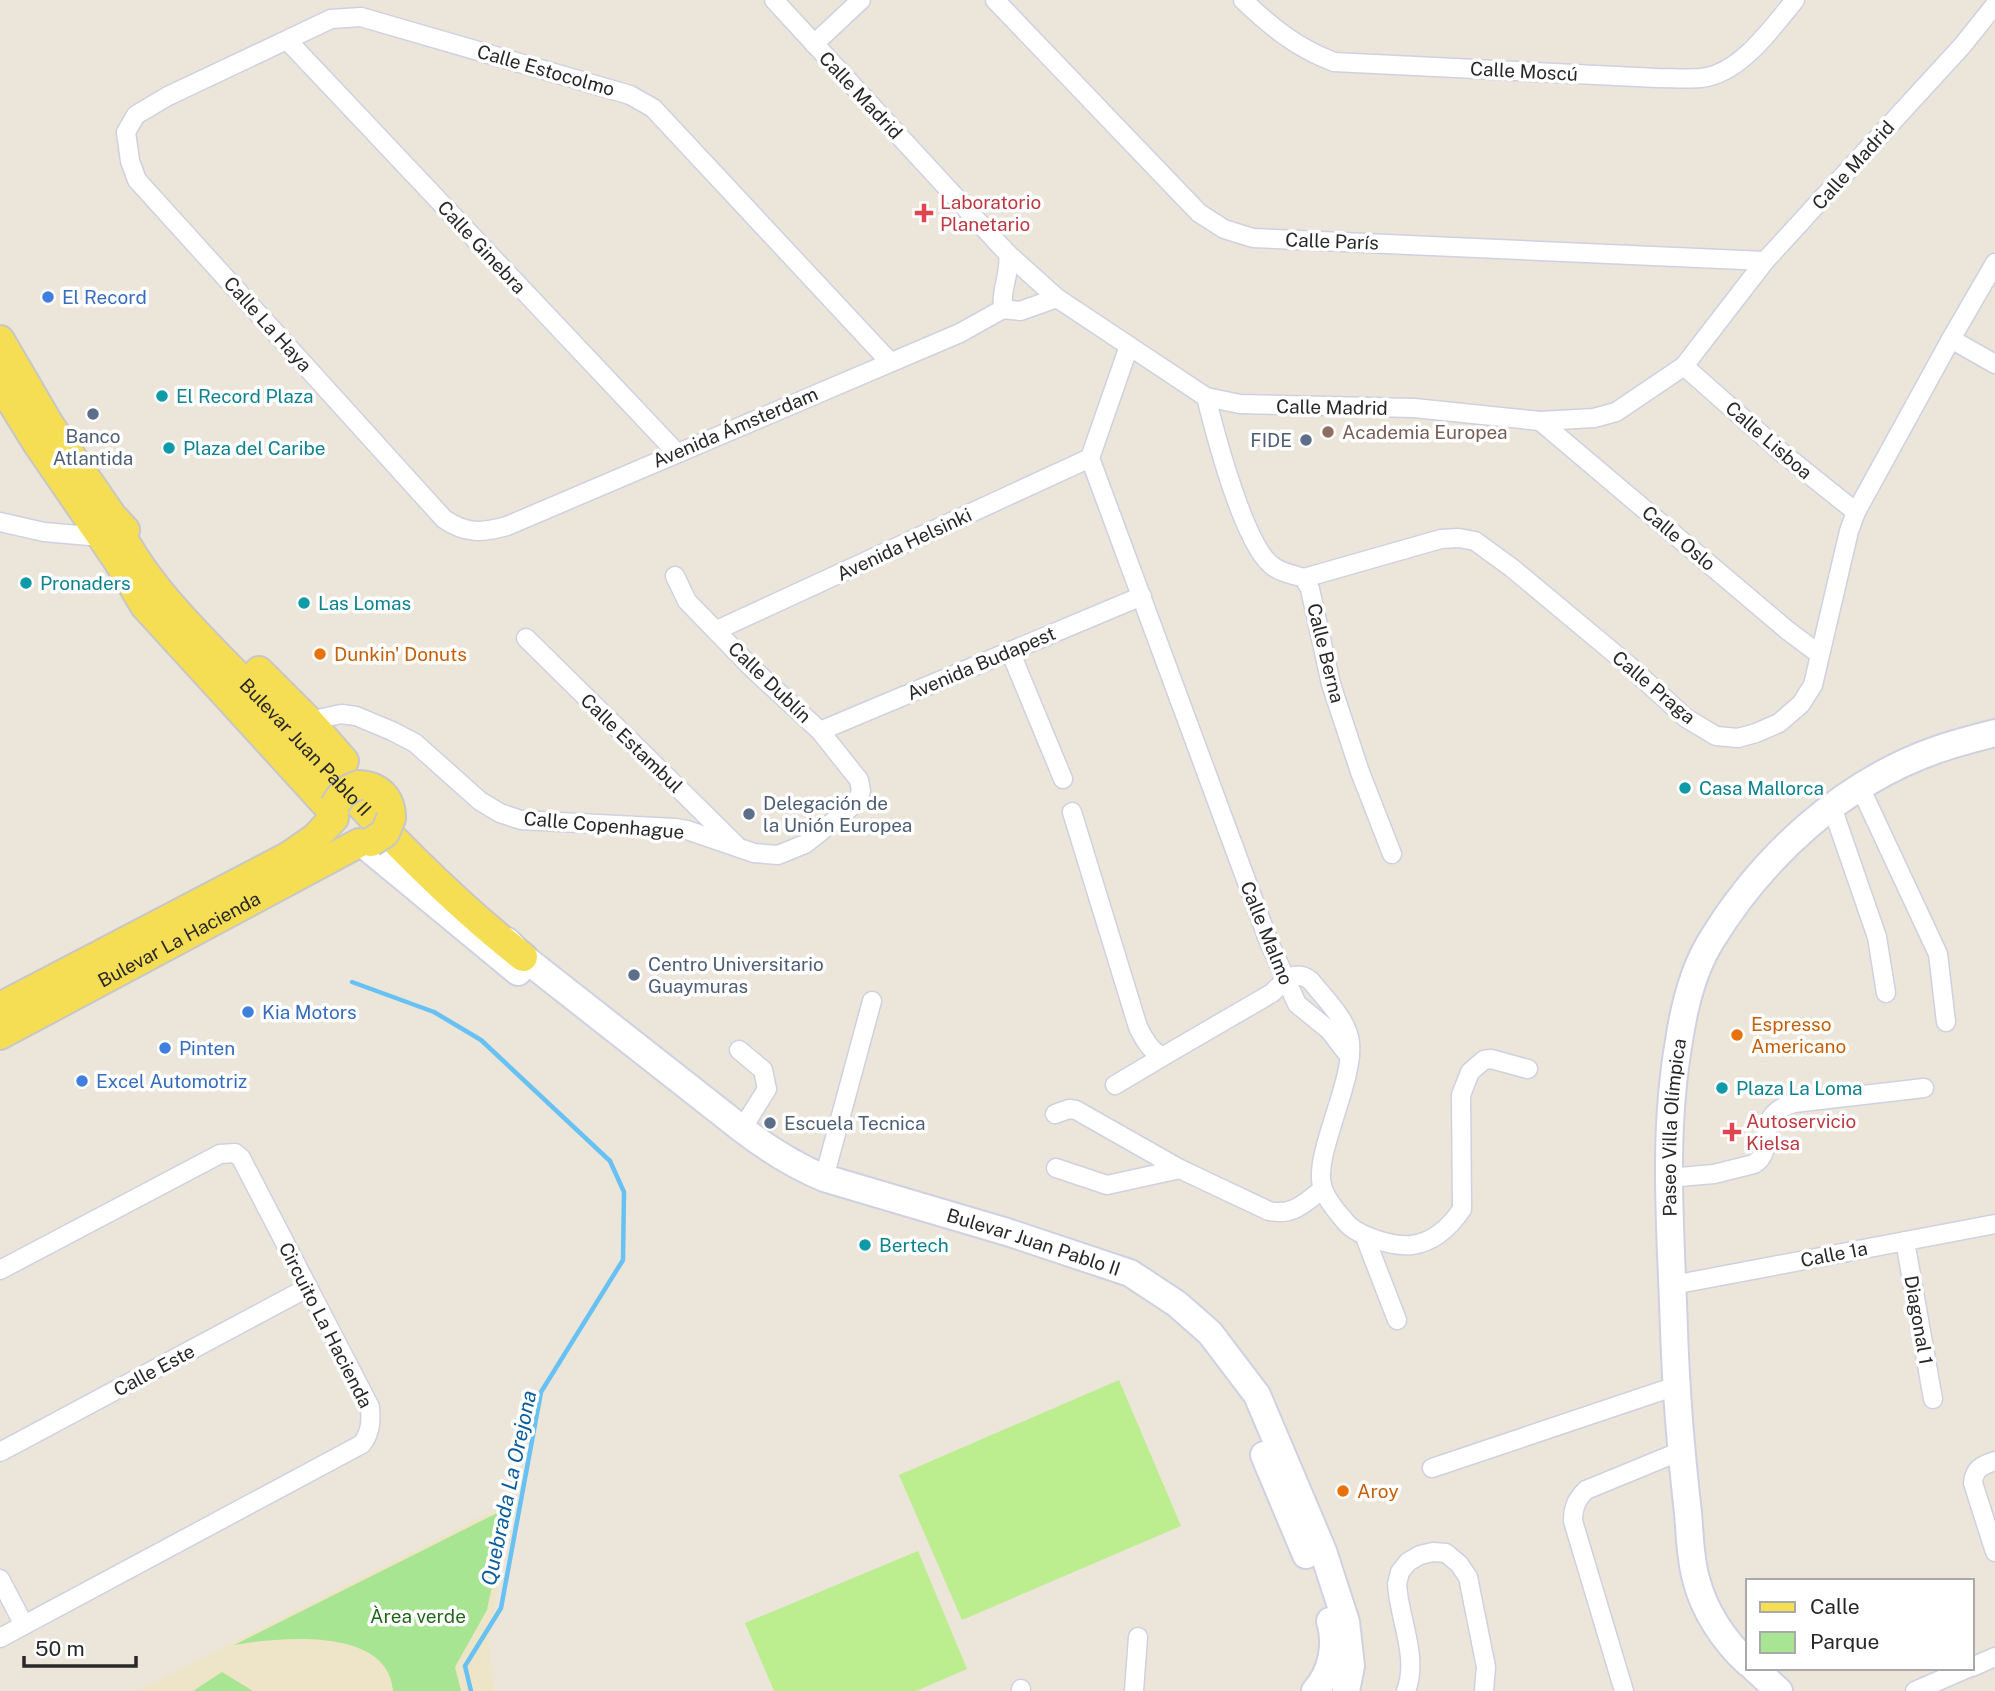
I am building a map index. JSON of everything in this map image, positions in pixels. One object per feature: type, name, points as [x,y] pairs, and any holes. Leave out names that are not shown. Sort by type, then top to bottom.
[{"type":"main road","name":"Bulevar Juan Pablo II","points":[[0,340],[107,526],[118,561],[145,606],[334,812]]},
{"type":"main road","name":"Bulevar Juan Pablo II","points":[[0,383],[37,443],[107,526],[182,592],[309,720],[362,785]]},
{"type":"main road","name":"Bulevar Juan Pablo II","points":[[107,526],[120,534],[156,588],[206,642],[432,878],[519,964]]},
{"type":"main road","name":"Bulevar Juan Pablo II","points":[[118,561],[426,882],[519,964],[725,1136],[791,1181],[820,1192],[1082,1270],[1153,1308],[1191,1339],[1222,1373],[1244,1407],[1321,1592],[1332,1629],[1332,1655],[1324,1681],[1315,1691]]},
{"type":"main road","points":[[240,708],[266,747],[302,792],[307,827],[289,856]]},
{"type":"main road","name":"Paseo Villa Olímpica","points":[[1746,1661],[1731,1647],[1707,1609],[1697,1583],[1681,1451],[1668,1178],[1671,1082],[1684,1011],[1709,943],[1757,875],[1819,816],[1860,787],[1934,750],[1995,733]]},
{"type":"main road","points":[[362,785],[383,793],[389,802],[391,815],[385,833],[365,843],[342,835],[334,812],[340,795],[349,788],[362,785]]},
{"type":"main road","name":"Bulevar La Hacienda","points":[[0,1007],[289,856],[315,838],[334,812]]},
{"type":"main road","name":"Bulevar Juan Pablo II","points":[[391,815],[428,862],[519,964]]},
{"type":"main road","name":"Bulevar Juan Pablo II","points":[[365,843],[519,964],[769,1150],[824,1178],[1007,1232],[1130,1273],[1177,1304],[1210,1333],[1257,1395],[1323,1551],[1346,1622],[1351,1666],[1346,1691]]},
{"type":"main road","name":"Bulevar La Hacienda","points":[[0,1035],[365,843]]},
{"type":"main road","points":[[1756,1670],[1779,1691]]},
{"type":"street","name":"Calle Madrid","points":[[774,0],[1008,254],[1057,298],[1206,397],[1240,404],[1414,408],[1540,421],[1594,418],[1616,412],[1685,366],[1765,261],[1962,46],[1995,6]]},
{"type":"street","points":[[814,44],[861,0]]},
{"type":"street","name":"Calle Moscú","points":[[1243,0],[1290,41],[1334,61],[1657,78],[1702,78],[1730,68],[1766,36],[1795,0]]},
{"type":"street","points":[[1988,0],[1995,6]]},
{"type":"street","name":"Calle París","points":[[997,1],[1199,213],[1224,229],[1253,238],[1765,261]]},
{"type":"street","name":"Calle Estocolmo","points":[[126,132],[136,115],[168,96],[331,19],[361,17],[630,95],[653,108],[889,361]]},
{"type":"street","name":"Calle Ginebra","points":[[288,41],[676,452]]},
{"type":"street","name":"Calle La Haya","points":[[126,132],[130,160],[138,180],[444,519],[464,530]]},
{"type":"street","points":[[1003,309],[1001,300],[1010,264],[1008,254]]},
{"type":"street","name":"Calle Praga","points":[[1304,578],[1441,539],[1475,541],[1513,568],[1616,654],[1686,718],[1716,736],[1738,738],[1756,733],[1786,717],[1801,704],[1813,685],[1849,531],[1856,512],[1995,263]]},
{"type":"street","name":"Avenida Ámsterdam","points":[[464,530],[486,532],[507,526],[960,333],[1003,309],[1020,311],[1057,298]]},
{"type":"street","points":[[1951,339],[1995,364]]},
{"type":"street","points":[[1090,458],[1129,346]]},
{"type":"street","name":"Calle Lisboa","points":[[1685,366],[1781,452],[1856,512]]},
{"type":"street","name":"Calle Berna","points":[[1206,397],[1241,510],[1259,550],[1275,568],[1304,578],[1310,589],[1331,684],[1360,772],[1392,854]]},
{"type":"street","name":"Calle Oslo","points":[[1540,421],[1819,654]]},
{"type":"street","name":"Calle Malmo","points":[[1090,458],[1269,942],[1297,1004],[1329,1030],[1350,1058]]},
{"type":"street","name":"Avenida Helsinki","points":[[717,630],[1090,458]]},
{"type":"street","points":[[0,522],[44,531],[107,526]]},
{"type":"street","name":"Calle Dublín","points":[[676,576],[687,601],[752,668],[820,730],[859,780],[861,791]]},
{"type":"street","name":"Avenida Budapest","points":[[820,730],[1142,596]]},
{"type":"street","name":"Calle Estambul","points":[[526,638],[739,847]]},
{"type":"street","points":[[1010,651],[1063,779]]},
{"type":"street","name":"Calle Copenhague","points":[[309,720],[349,715],[392,731],[415,743],[480,801],[500,813],[521,820],[675,828],[754,853],[778,855],[805,844],[857,802],[861,791]]},
{"type":"street","points":[[1860,787],[1938,954],[1945,1022]]},
{"type":"street","points":[[1832,807],[1877,937],[1886,993]]},
{"type":"street","points":[[1072,812],[1138,1027],[1145,1041],[1162,1057]]},
{"type":"street","points":[[1115,1085],[1272,992],[1286,978],[1305,976],[1344,1024],[1350,1041],[1350,1058],[1321,1170],[1323,1189],[1351,1229],[1365,1237],[1409,1246],[1426,1242],[1440,1233],[1454,1221],[1462,1209],[1461,1096],[1470,1072],[1479,1063],[1491,1059],[1528,1069]]},
{"type":"street","points":[[824,1178],[872,1001]]},
{"type":"street","points":[[739,1049],[763,1070],[767,1089],[742,1129]]},
{"type":"street","points":[[1668,1178],[1714,1174],[1760,1161],[1764,1154],[1767,1126],[1780,1107],[1794,1103],[1924,1088]]},
{"type":"street","points":[[1055,1114],[1069,1109],[1076,1110],[1180,1169],[1269,1211],[1282,1214],[1291,1212],[1323,1189]]},
{"type":"street","name":"Circuito La Hacienda","points":[[0,1270],[208,1160],[235,1153],[242,1158],[370,1407],[369,1436],[362,1444],[0,1637]]},
{"type":"street","points":[[1056,1168],[1107,1185],[1180,1169]]},
{"type":"street","name":"Calle 1a","points":[[1673,1285],[1995,1224]]},
{"type":"street","points":[[1365,1237],[1397,1320]]},
{"type":"street","name":"Diagonal 1","points":[[1905,1241],[1933,1399]]},
{"type":"street","name":"Calle Este","points":[[0,1452],[307,1288]]},
{"type":"street","points":[[1432,1468],[1676,1386]]},
{"type":"street","points":[[1624,1691],[1573,1521],[1573,1510],[1586,1489],[1681,1451]]},
{"type":"street","points":[[1995,1461],[1979,1468],[1974,1474],[1973,1483],[1995,1552]]},
{"type":"street","points":[[1406,1691],[1412,1674],[1398,1584],[1400,1572],[1408,1562],[1433,1552],[1446,1553],[1459,1564],[1468,1577],[1486,1667],[1484,1691]]},
{"type":"street","points":[[0,1579],[24,1625]]},
{"type":"street","points":[[1134,1691],[1138,1637]]},
{"type":"street","points":[[1974,1665],[1995,1657]]},
{"type":"street","points":[[1914,1691],[1963,1670]]},
{"type":"shaded area","points":[[512,1501],[488,1646],[495,1691],[137,1691]]},
{"type":"green space","points":[[1119,1380],[1181,1526],[962,1620],[899,1475]]},
{"type":"green space","name":"Àrea verde","points":[[503,1510],[498,1556],[487,1610],[455,1667],[461,1691],[393,1691],[387,1670],[373,1655],[353,1646],[303,1639],[234,1645]]},
{"type":"green space","points":[[918,1551],[967,1669],[916,1691],[774,1691],[745,1623]]},
{"type":"green space","points":[[222,1672],[253,1691],[193,1691]]},
{"type":"waterway","name":"Quebrada La Orejona","points":[[352,982],[434,1012],[481,1040],[610,1161],[624,1192],[623,1260],[541,1392],[501,1608],[465,1666],[471,1691]]},
{"type":"place","name":"Laboratorio Planetario","points":[[924,213]]},
{"type":"place","name":"El Record","points":[[48,297]]},
{"type":"place","name":"El Record Plaza","points":[[162,396]]},
{"type":"place","name":"Banco Atlantida","points":[[93,414]]},
{"type":"place","name":"Academia Europea","points":[[1328,432]]},
{"type":"place","name":"FIDE","points":[[1306,440]]},
{"type":"place","name":"Plaza del Caribe","points":[[169,448]]},
{"type":"place","name":"Pronaders","points":[[26,583]]},
{"type":"place","name":"Las Lomas","points":[[304,603]]},
{"type":"place","name":"Dunkin' Donuts","points":[[320,654]]},
{"type":"place","name":"Casa Mallorca","points":[[1685,788]]},
{"type":"place","name":"Delegación de la Unión Europea","points":[[749,814]]},
{"type":"place","name":"Centro Universitario Guaymuras","points":[[634,975]]},
{"type":"place","name":"Kia Motors","points":[[248,1012]]},
{"type":"place","name":"Espresso Americano","points":[[1737,1035]]},
{"type":"place","name":"Pinten","points":[[165,1048]]},
{"type":"place","name":"Excel Automotriz","points":[[82,1081]]},
{"type":"place","name":"Plaza La Loma","points":[[1722,1088]]},
{"type":"place","name":"Escuela Tecnica","points":[[770,1123]]},
{"type":"place","name":"Autoservicio Kielsa","points":[[1732,1132]]},
{"type":"place","name":"Bertech","points":[[865,1245]]},
{"type":"place","name":"Aroy","points":[[1343,1491]]}]
